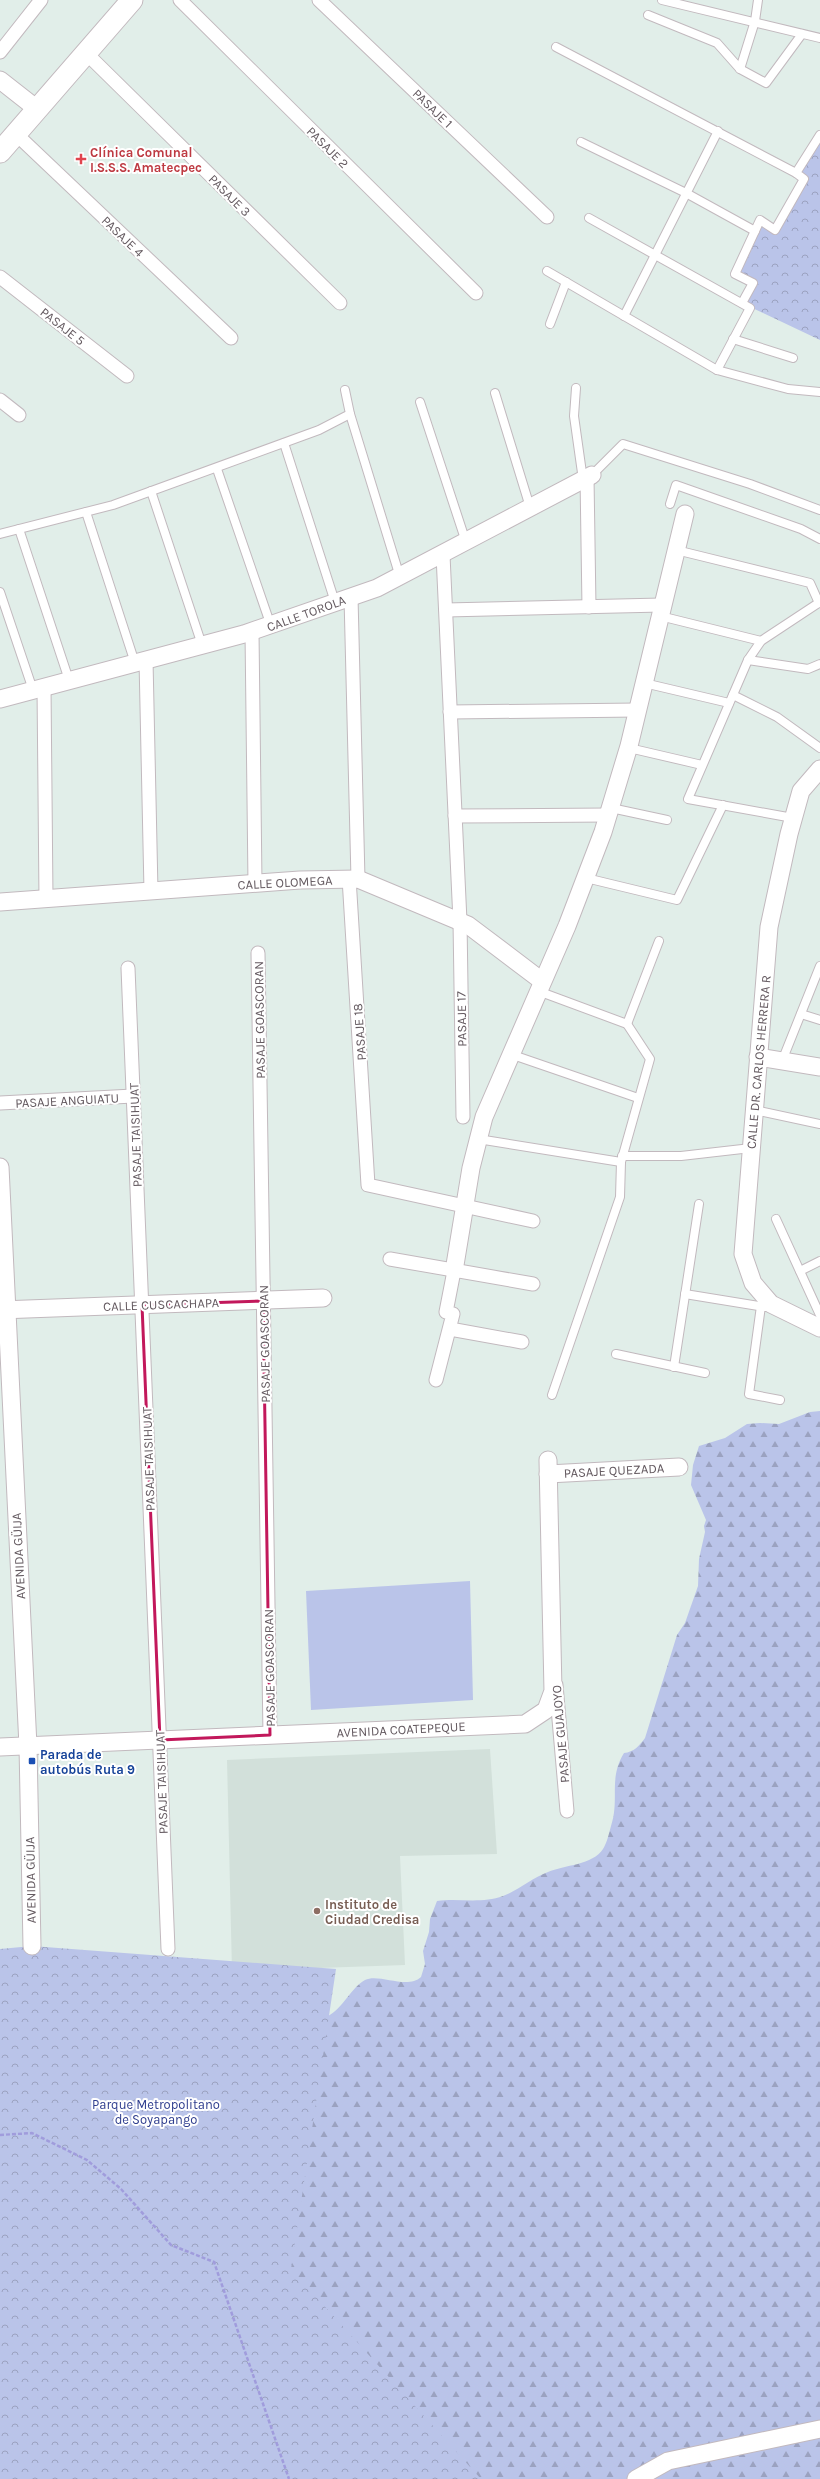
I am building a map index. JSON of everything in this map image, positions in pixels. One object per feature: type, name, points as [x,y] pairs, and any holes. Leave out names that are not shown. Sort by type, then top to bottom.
[{"type":"street","points":[[0,52],[41,0]]},
{"type":"street","points":[[6,141],[37,109],[132,0]]},
{"type":"street","name":"PASAJE 2","points":[[180,0],[476,293]]},
{"type":"street","name":"PASAJE 1","points":[[319,0],[547,217]]},
{"type":"street","name":"PASAJE 3","points":[[86,53],[340,303]]},
{"type":"street","points":[[0,80],[37,109]]},
{"type":"street","name":"PASAJE 4","points":[[6,141],[231,338]]},
{"type":"street","name":"PASAJE 5","points":[[0,277],[127,376]]},
{"type":"street","points":[[0,400],[19,415]]},
{"type":"street","points":[[587,477],[589,607]]},
{"type":"street","name":"CALLE TOROLA","points":[[0,699],[252,632],[343,600],[401,578],[587,477]]},
{"type":"street","points":[[436,1380],[453,1314],[446,1312],[478,1139],[490,1099],[586,878],[610,812],[638,710],[685,514]]},
{"type":"street","name":"PASAJE 17","points":[[443,555],[460,921],[463,1117]]},
{"type":"street","name":"PASAJE 18","points":[[343,600],[353,879],[368,1185],[465,1208]]},
{"type":"street","points":[[446,610],[589,607],[661,611]]},
{"type":"street","points":[[252,632],[256,884]]},
{"type":"street","points":[[141,662],[151,891]]},
{"type":"street","points":[[38,688],[46,898]]},
{"type":"street","points":[[450,712],[638,710]]},
{"type":"street","name":"CALLE DR. CARLOS HERRERA R","points":[[820,769],[801,791],[793,818],[769,927],[743,1254],[753,1283],[771,1304],[820,1328]]},
{"type":"street","points":[[455,816],[610,812]]},
{"type":"street","name":"CALLE OLOMEGA","points":[[0,902],[256,884],[353,879],[460,921],[486,937],[540,986]]},
{"type":"street","name":"PASAJE GOASCORAN","points":[[258,953],[270,1735]]},
{"type":"street","name":"PASAJE TAISIHUAT","points":[[128,968],[168,1949]]},
{"type":"street","points":[[758,1057],[820,1067]]},
{"type":"street","name":"PASAJE ANGUIATU","points":[[0,1103],[133,1096]]},
{"type":"street","name":"AVENIDA GÜIJA","points":[[0,1167],[3,1310],[28,1746],[32,1946]]},
{"type":"street","points":[[465,1208],[533,1221]]},
{"type":"street","points":[[390,1259],[533,1284]]},
{"type":"street","name":"CALLE CUSCACHAPA","points":[[3,1310],[323,1298]]},
{"type":"street","points":[[450,1330],[522,1342]]},
{"type":"street","name":"AVENIDA COATEPEQUE","points":[[0,1747],[525,1724],[546,1710],[553,1691],[554,1658],[548,1467]]},
{"type":"street","name":"PASAJE QUEZADA","points":[[548,1467],[679,1467]]},
{"type":"street","name":"PASAJE GUAJOYO","points":[[554,1658],[567,1810]]},
{"type":"street","points":[[636,2479],[668,2461],[820,2429]]},
{"type":"lane","points":[[662,0],[820,38]]},
{"type":"lane","points":[[740,69],[754,21],[758,0]]},
{"type":"lane","points":[[648,15],[717,43],[740,69],[766,83],[802,34]]},
{"type":"lane","points":[[556,47],[718,131],[796,173],[804,179],[775,230],[760,220],[734,274],[753,283],[742,303]]},
{"type":"lane","points":[[624,316],[718,131]]},
{"type":"lane","points":[[796,173],[820,135]]},
{"type":"lane","points":[[580,142],[686,193],[755,230]]},
{"type":"lane","points":[[589,218],[750,308],[717,370]]},
{"type":"lane","points":[[547,271],[717,370],[788,388],[820,392]]},
{"type":"lane","points":[[550,324],[566,282]]},
{"type":"lane","points":[[733,339],[793,358]]},
{"type":"lane","points":[[576,388],[574,421],[587,477],[623,444],[750,484],[820,510]]},
{"type":"lane","points":[[345,390],[350,414],[401,578]]},
{"type":"lane","points":[[495,392],[530,507]]},
{"type":"lane","points":[[420,402],[466,542]]},
{"type":"lane","points":[[0,534],[86,512],[217,469],[319,430],[350,414]]},
{"type":"lane","points":[[284,443],[343,600]]},
{"type":"lane","points":[[217,469],[271,626]]},
{"type":"lane","points":[[670,504],[676,485],[801,529],[820,539]]},
{"type":"lane","points":[[152,491],[202,646]]},
{"type":"lane","points":[[86,512],[141,662]]},
{"type":"lane","points":[[19,529],[69,680]]},
{"type":"lane","points":[[676,550],[810,583],[820,603],[760,641],[748,660],[688,798],[793,818]]},
{"type":"lane","points":[[0,592],[38,688]]},
{"type":"lane","points":[[661,611],[760,641]]},
{"type":"lane","points":[[748,660],[808,668],[820,664]]},
{"type":"lane","points":[[644,683],[729,703]]},
{"type":"lane","points":[[733,694],[777,717],[820,748]]},
{"type":"lane","points":[[628,748],[702,765]]},
{"type":"lane","points":[[586,878],[677,900],[723,805]]},
{"type":"lane","points":[[610,812],[667,820]]},
{"type":"lane","points":[[627,1024],[659,941]]},
{"type":"lane","points":[[782,1061],[820,966]]},
{"type":"lane","points":[[540,986],[627,1024],[650,1059],[621,1159],[620,1197],[552,1395]]},
{"type":"lane","points":[[801,1014],[820,1020]]},
{"type":"lane","points":[[510,1054],[638,1098]]},
{"type":"lane","points":[[754,1110],[820,1124]]},
{"type":"lane","points":[[478,1139],[621,1159],[681,1156],[751,1148]]},
{"type":"lane","points":[[674,1367],[698,1204]]},
{"type":"lane","points":[[776,1220],[820,1315]]},
{"type":"lane","points":[[800,1271],[820,1261]]},
{"type":"lane","points":[[685,1294],[783,1310]]},
{"type":"lane","points":[[761,1306],[749,1394],[780,1400]]},
{"type":"lane","points":[[616,1354],[705,1373]]},
{"type":"path","points":[[0,2135],[32,2133],[87,2160],[121,2188],[170,2245],[214,2262],[289,2479]]},
{"type":"highlighted area","points":[[263,1301],[270,1735],[160,1740],[142,1305]]},
{"type":"shaded area","name":"Instituto de Ciudad Credisa","points":[[490,1749],[497,1854],[400,1856],[405,1965],[232,1971],[227,1760]]},
{"type":"green space","points":[[820,135],[820,340],[742,303],[753,283],[735,274],[760,220],[775,229],[804,179],[797,171]]},
{"type":"green space","points":[[820,1411],[820,2479],[31,2479],[328,2016],[338,2008],[360,1983],[365,1980],[378,1978],[408,1982],[415,1981],[421,1977],[425,1964],[423,1951],[429,1932],[430,1919],[437,1901],[487,1900],[503,1896],[515,1891],[536,1877],[592,1858],[603,1849],[608,1838],[615,1807],[615,1780],[619,1762],[624,1753],[636,1748],[645,1738],[677,1635],[685,1623],[698,1586],[699,1559],[706,1520],[691,1485],[693,1465],[699,1446],[725,1438],[747,1424],[779,1424],[810,1412]]},
{"type":"green space","points":[[470,1581],[473,1700],[311,1710],[306,1591]]},
{"type":"green space","name":"Parque Metropolitano de Soyapango","points":[[32,1946],[336,1969],[291,2269],[481,2479],[0,2479],[0,1949]]},
{"type":"place","name":"Clínica Comunal I.S.S.S. Amatecpec","points":[[81,159]]},
{"type":"place","name":"Parada de autobús Ruta 9","points":[[32,1761]]},
{"type":"place","name":"Instituto de Ciudad Credisa","points":[[317,1911]]}]
